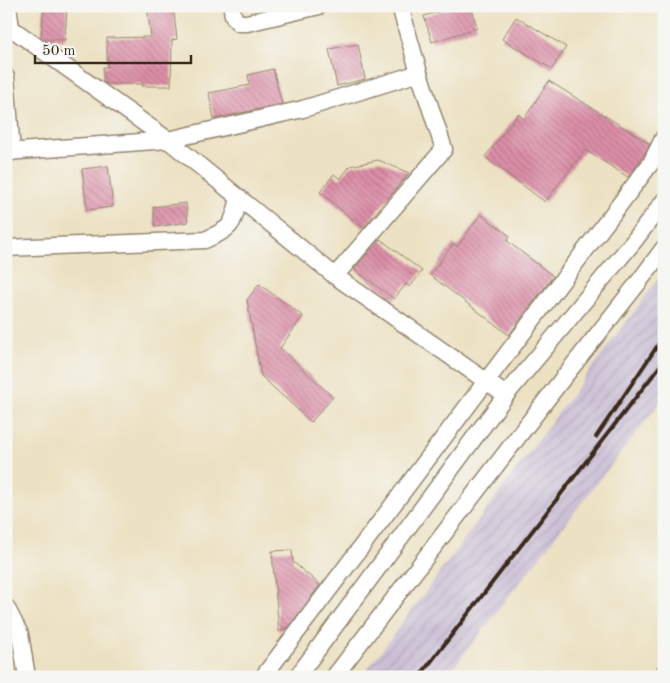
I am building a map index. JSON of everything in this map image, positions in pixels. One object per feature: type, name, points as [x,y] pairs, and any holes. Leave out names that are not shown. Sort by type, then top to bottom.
[{"type":"street","points":[[8,6],[9,29],[168,140],[335,276],[506,395]]},
{"type":"street","points":[[232,6],[234,19],[239,23],[247,23],[319,6]]},
{"type":"street","points":[[335,276],[444,148],[400,6]]},
{"type":"street","points":[[6,77],[9,152],[168,140],[298,111],[420,73]]},
{"type":"street","points":[[263,677],[651,163],[664,137]]},
{"type":"street","points":[[6,248],[205,240],[223,232],[233,223],[239,198]]},
{"type":"street","points":[[297,677],[506,395],[634,241],[664,201]]},
{"type":"street","points":[[334,677],[664,248]]},
{"type":"street","points":[[6,607],[20,634],[27,677]]},
{"type":"lane","points":[[657,677],[664,666]]},
{"type":"shaded area","points":[[664,271],[664,397],[446,677],[362,677]]},
{"type":"building","points":[[44,6],[67,6],[65,40],[44,39],[41,37]]},
{"type":"building","points":[[147,6],[173,6],[177,39],[172,40],[171,86],[107,84],[103,81],[103,67],[107,67],[107,38],[151,37]]},
{"type":"building","points":[[458,6],[471,6],[477,28],[432,42],[424,16]]},
{"type":"building","points":[[516,17],[566,47],[552,69],[502,39]]},
{"type":"building","points":[[358,44],[365,79],[337,86],[329,49]]},
{"type":"building","points":[[273,69],[282,104],[214,119],[209,93],[250,85],[248,75]]},
{"type":"building","points":[[549,81],[650,144],[628,177],[585,150],[545,202],[485,157],[518,114],[524,119]]},
{"type":"building","points":[[378,160],[409,173],[363,228],[320,192],[334,174],[340,179],[350,166]]},
{"type":"building","points":[[108,166],[113,207],[87,210],[82,169]]},
{"type":"building","points":[[186,203],[188,222],[155,227],[153,207]]},
{"type":"building","points":[[481,214],[510,236],[507,241],[553,276],[509,335],[430,275],[453,244],[457,247]]},
{"type":"building","points":[[380,239],[422,271],[410,287],[406,284],[394,299],[354,269]]},
{"type":"building","points":[[259,284],[303,316],[280,348],[333,397],[311,422],[261,376],[247,300]]},
{"type":"building","points":[[292,550],[293,562],[320,585],[290,625],[279,632],[272,551]]},
{"type":"railway","points":[[596,437],[664,336]]},
{"type":"railway","points":[[419,677],[664,361]]}]
